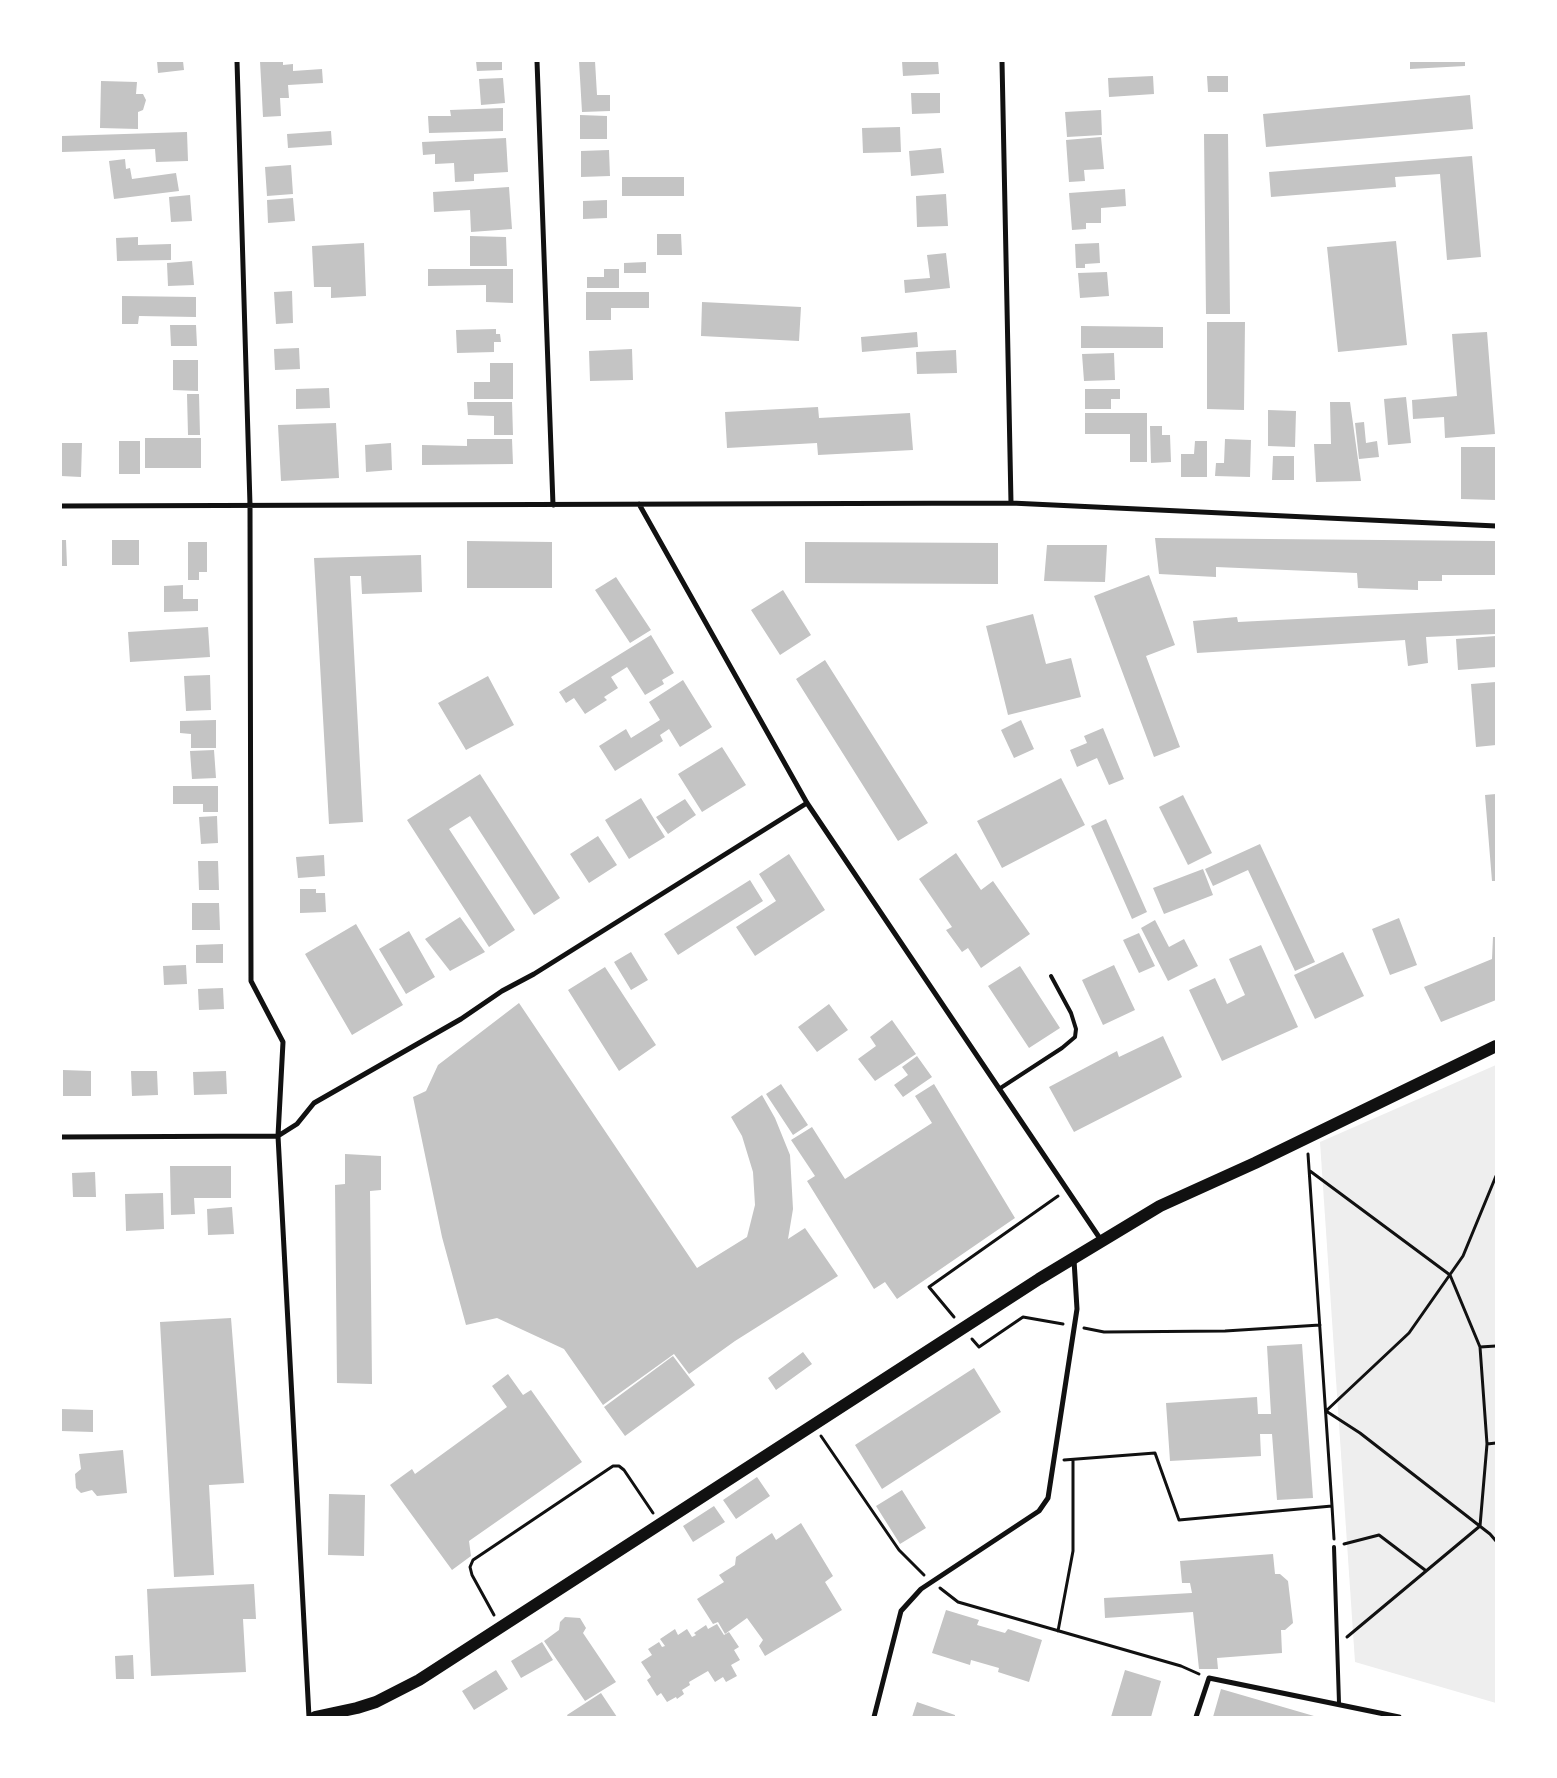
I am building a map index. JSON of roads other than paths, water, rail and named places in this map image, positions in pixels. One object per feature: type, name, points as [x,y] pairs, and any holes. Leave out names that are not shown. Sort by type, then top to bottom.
[{"type":"main road","points":[[315,1717],[357,1708],[394,1693],[460,1654],[813,1425],[1074,1258],[1160,1206],[1496,1046]]},
{"type":"street","points":[[237,61],[250,505],[251,982],[283,1042],[278,1136],[310,1717]]},
{"type":"street","points":[[537,61],[553,505]]},
{"type":"street","points":[[1002,61],[1010,503]]},
{"type":"street","points":[[61,506],[1010,503],[1496,526]]},
{"type":"street","points":[[639,504],[807,803],[1102,1242]]},
{"type":"street","points":[[61,1137],[278,1136],[297,1124],[314,1103],[462,1019],[502,991],[534,974],[807,803]]},
{"type":"street","points":[[874,1717],[901,1611],[921,1589],[1039,1511],[1048,1498],[1077,1309],[1074,1258]]},
{"type":"street","points":[[1196,1717],[1209,1678],[1339,1703],[1399,1717]]},
{"type":"lane","points":[[999,1089],[1062,1048],[1075,1037],[1076,1029],[1071,1013],[1051,976]]},
{"type":"lane","points":[[1334,1547],[1339,1703]]}]
